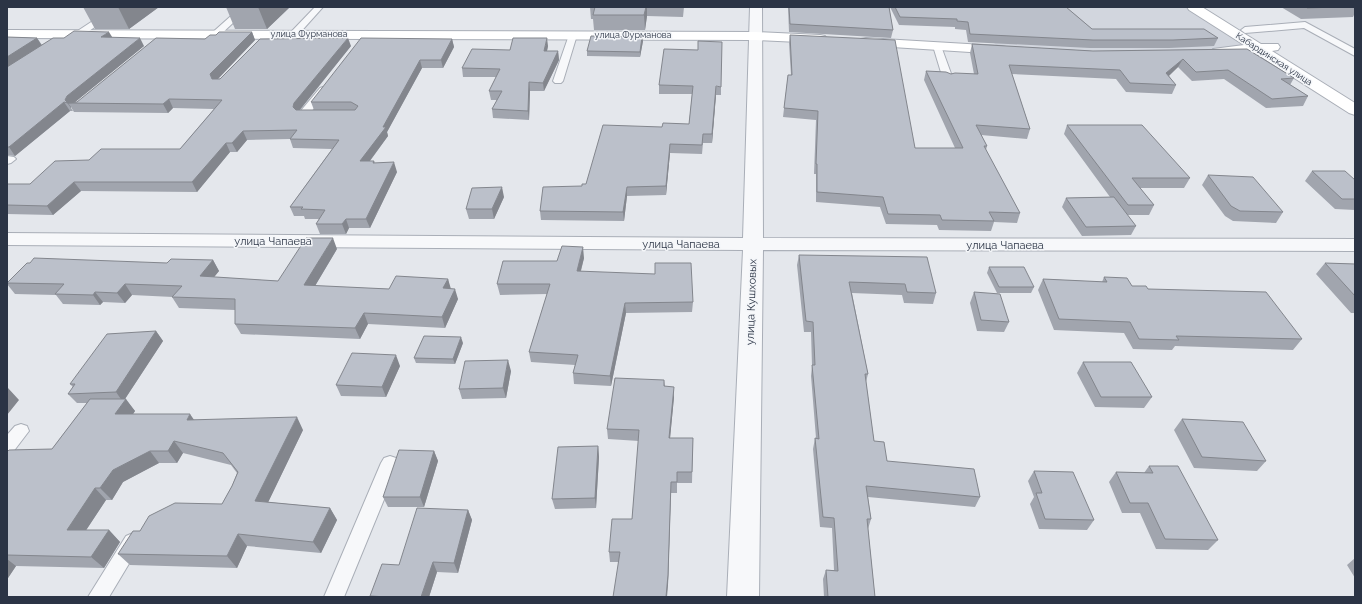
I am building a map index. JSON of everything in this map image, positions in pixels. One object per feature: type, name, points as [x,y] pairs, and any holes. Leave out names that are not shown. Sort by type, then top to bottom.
[{"type":"street","name":"улица Кушховых","points":[[744,597],[753,244],[756,7]]},
{"type":"street","name":"Кабардинская улица","points":[[1193,7],[1355,110]]},
{"type":"street","name":"Кабардинская улица","points":[[1209,7],[1355,98]]},
{"type":"street","name":"улица Фурманова","points":[[7,34],[755,36],[830,40]]},
{"type":"street","points":[[852,41],[1015,50]]},
{"type":"street","points":[[1206,53],[1273,47]]},
{"type":"street","name":"улица Чапаева","points":[[7,239],[753,244],[1355,245]]},
{"type":"lane","points":[[55,42],[73,34],[119,7]]},
{"type":"lane","points":[[216,34],[246,7]]},
{"type":"lane","points":[[294,34],[319,7]]},
{"type":"lane","points":[[1245,30],[1305,25],[1355,53]]},
{"type":"lane","points":[[155,44],[166,34]]},
{"type":"lane","points":[[258,45],[270,34]]},
{"type":"lane","points":[[357,47],[367,34]]},
{"type":"lane","points":[[558,81],[573,35]]},
{"type":"lane","points":[[937,46],[948,79]]},
{"type":"lane","points":[[325,115],[303,115],[328,84]]},
{"type":"lane","points":[[7,447],[21,430]]},
{"type":"lane","points":[[334,597],[390,462]]},
{"type":"lane","points":[[98,597],[142,528]]},
{"type":"shaded area","points":[[946,7],[1193,7],[1257,48],[1169,54],[1000,49],[976,25]]},
{"type":"building","points":[[595,7],[646,7],[644,15],[593,15]]},
{"type":"building","points":[[789,7],[889,7],[893,30],[790,24]]},
{"type":"building","points":[[895,7],[1066,7],[1092,29],[1204,29],[1218,38],[1173,40],[1093,40],[970,34],[968,22],[957,21],[957,19],[900,17]]},
{"type":"building","points":[[1306,7],[1338,7],[1307,8]]},
{"type":"building","points":[[74,31],[109,32],[101,37],[140,38],[67,96],[65,100],[68,103],[64,102],[9,147],[7,147],[7,67],[53,38],[64,38]]},
{"type":"building","points":[[219,32],[252,32],[210,74],[212,79],[220,79],[260,39],[348,38],[294,103],[293,107],[296,110],[355,110],[358,106],[351,102],[311,102],[361,38],[452,39],[441,60],[420,60],[383,127],[386,127],[360,161],[374,161],[373,163],[394,162],[366,219],[346,219],[342,224],[316,224],[325,210],[290,207],[339,140],[290,139],[297,130],[243,131],[232,143],[226,143],[192,182],[74,182],[47,206],[7,205],[7,184],[30,184],[55,161],[89,160],[101,149],[180,149],[222,100],[169,99],[163,104],[68,103],[77,102],[156,38],[205,39],[210,35],[216,35]]},
{"type":"building","points":[[790,35],[895,40],[915,148],[963,148],[926,71],[946,72],[951,74],[978,74],[972,44],[1093,51],[1247,49],[1294,78],[1281,79],[1308,96],[1272,99],[1228,70],[1196,72],[1183,59],[1166,73],[1176,85],[1130,83],[1120,70],[1009,65],[1030,129],[976,125],[987,146],[984,146],[1020,213],[989,212],[994,221],[942,220],[940,215],[888,214],[883,197],[817,192],[816,164],[818,111],[784,108],[788,75],[792,75]]},
{"type":"building","points":[[591,36],[642,37],[640,52],[587,51]]},
{"type":"building","points":[[7,37],[37,38],[7,57]]},
{"type":"building","points":[[513,38],[547,38],[544,51],[558,51],[543,83],[529,82],[528,111],[492,109],[502,91],[489,91],[500,69],[462,68],[472,49],[510,50]]},
{"type":"building","points":[[698,41],[722,42],[721,87],[716,86],[712,134],[703,134],[702,145],[670,144],[666,186],[627,187],[623,212],[540,211],[543,187],[582,186],[582,184],[586,184],[603,125],[662,127],[663,123],[689,124],[693,86],[659,85],[664,49],[698,50]]},
{"type":"building","points":[[1067,125],[1142,125],[1190,178],[1132,178],[1154,205],[1128,205]]},
{"type":"building","points":[[1312,171],[1345,171],[1355,180],[1355,199],[1342,199]]},
{"type":"building","points":[[1208,175],[1253,177],[1283,212],[1240,211],[1231,206]]},
{"type":"building","points":[[502,187],[492,209],[466,209],[472,188]]},
{"type":"building","points":[[1114,197],[1136,226],[1086,227],[1066,198]]},
{"type":"building","points":[[306,238],[333,238],[304,285],[389,289],[396,276],[448,279],[443,288],[455,289],[442,317],[364,313],[355,328],[235,324],[235,299],[172,297],[182,286],[125,284],[117,293],[95,292],[93,295],[55,294],[64,284],[7,283],[34,258],[167,263],[171,259],[213,260],[200,276],[278,281]]},
{"type":"building","points":[[562,246],[583,247],[577,271],[655,274],[655,263],[691,263],[693,302],[625,303],[610,376],[573,373],[578,355],[529,352],[550,284],[497,284],[503,261],[557,261]]},
{"type":"building","points":[[799,255],[927,257],[936,293],[907,292],[905,284],[849,282],[868,374],[865,374],[874,441],[884,442],[887,461],[974,469],[980,497],[866,486],[871,519],[867,519],[875,597],[828,597],[826,570],[838,571],[834,518],[823,517],[815,438],[819,439],[812,365],[815,365],[813,322],[806,321]]},
{"type":"building","points":[[1325,263],[1355,264],[1355,296]]},
{"type":"building","points":[[989,267],[1024,267],[1034,287],[999,287]]},
{"type":"building","points":[[1104,277],[1127,278],[1132,286],[1146,286],[1148,289],[1266,292],[1302,339],[1176,336],[1179,340],[1139,339],[1130,322],[1059,319],[1043,279],[1107,282]]},
{"type":"building","points":[[974,292],[1000,294],[1009,322],[981,320]]},
{"type":"building","points":[[156,331],[116,392],[68,394],[75,384],[70,384],[107,334]]},
{"type":"building","points":[[424,336],[461,337],[453,359],[414,358]]},
{"type":"building","points":[[352,353],[396,355],[382,387],[336,385]]},
{"type":"building","points":[[508,360],[503,388],[459,389],[465,361]]},
{"type":"building","points":[[1083,362],[1131,362],[1152,397],[1101,397]]},
{"type":"building","points":[[615,378],[664,380],[664,386],[674,387],[669,438],[693,438],[692,472],[677,472],[677,482],[671,482],[666,597],[613,597],[620,552],[609,552],[612,519],[632,519],[639,430],[607,429]]},
{"type":"building","points":[[90,399],[126,399],[115,414],[190,414],[187,420],[297,417],[255,501],[330,508],[313,542],[238,534],[227,556],[118,554],[133,531],[140,531],[149,516],[175,503],[222,504],[232,486],[238,472],[223,453],[174,441],[168,451],[150,451],[113,470],[100,488],[95,488],[67,530],[109,530],[91,557],[7,555],[7,452],[9,450],[52,449]]},
{"type":"building","points":[[1182,419],[1243,422],[1266,461],[1202,457]]},
{"type":"building","points":[[598,446],[595,498],[552,499],[558,447]]},
{"type":"building","points":[[399,450],[434,451],[420,497],[383,497]]},
{"type":"building","points":[[1149,466],[1178,466],[1218,540],[1165,539],[1148,503],[1130,503],[1116,472],[1153,473]]},
{"type":"building","points":[[1034,471],[1073,472],[1094,520],[1045,519],[1036,493],[1042,493]]},
{"type":"building","points":[[417,508],[468,510],[454,563],[433,562],[421,597],[370,596],[382,564],[399,565]]}]
